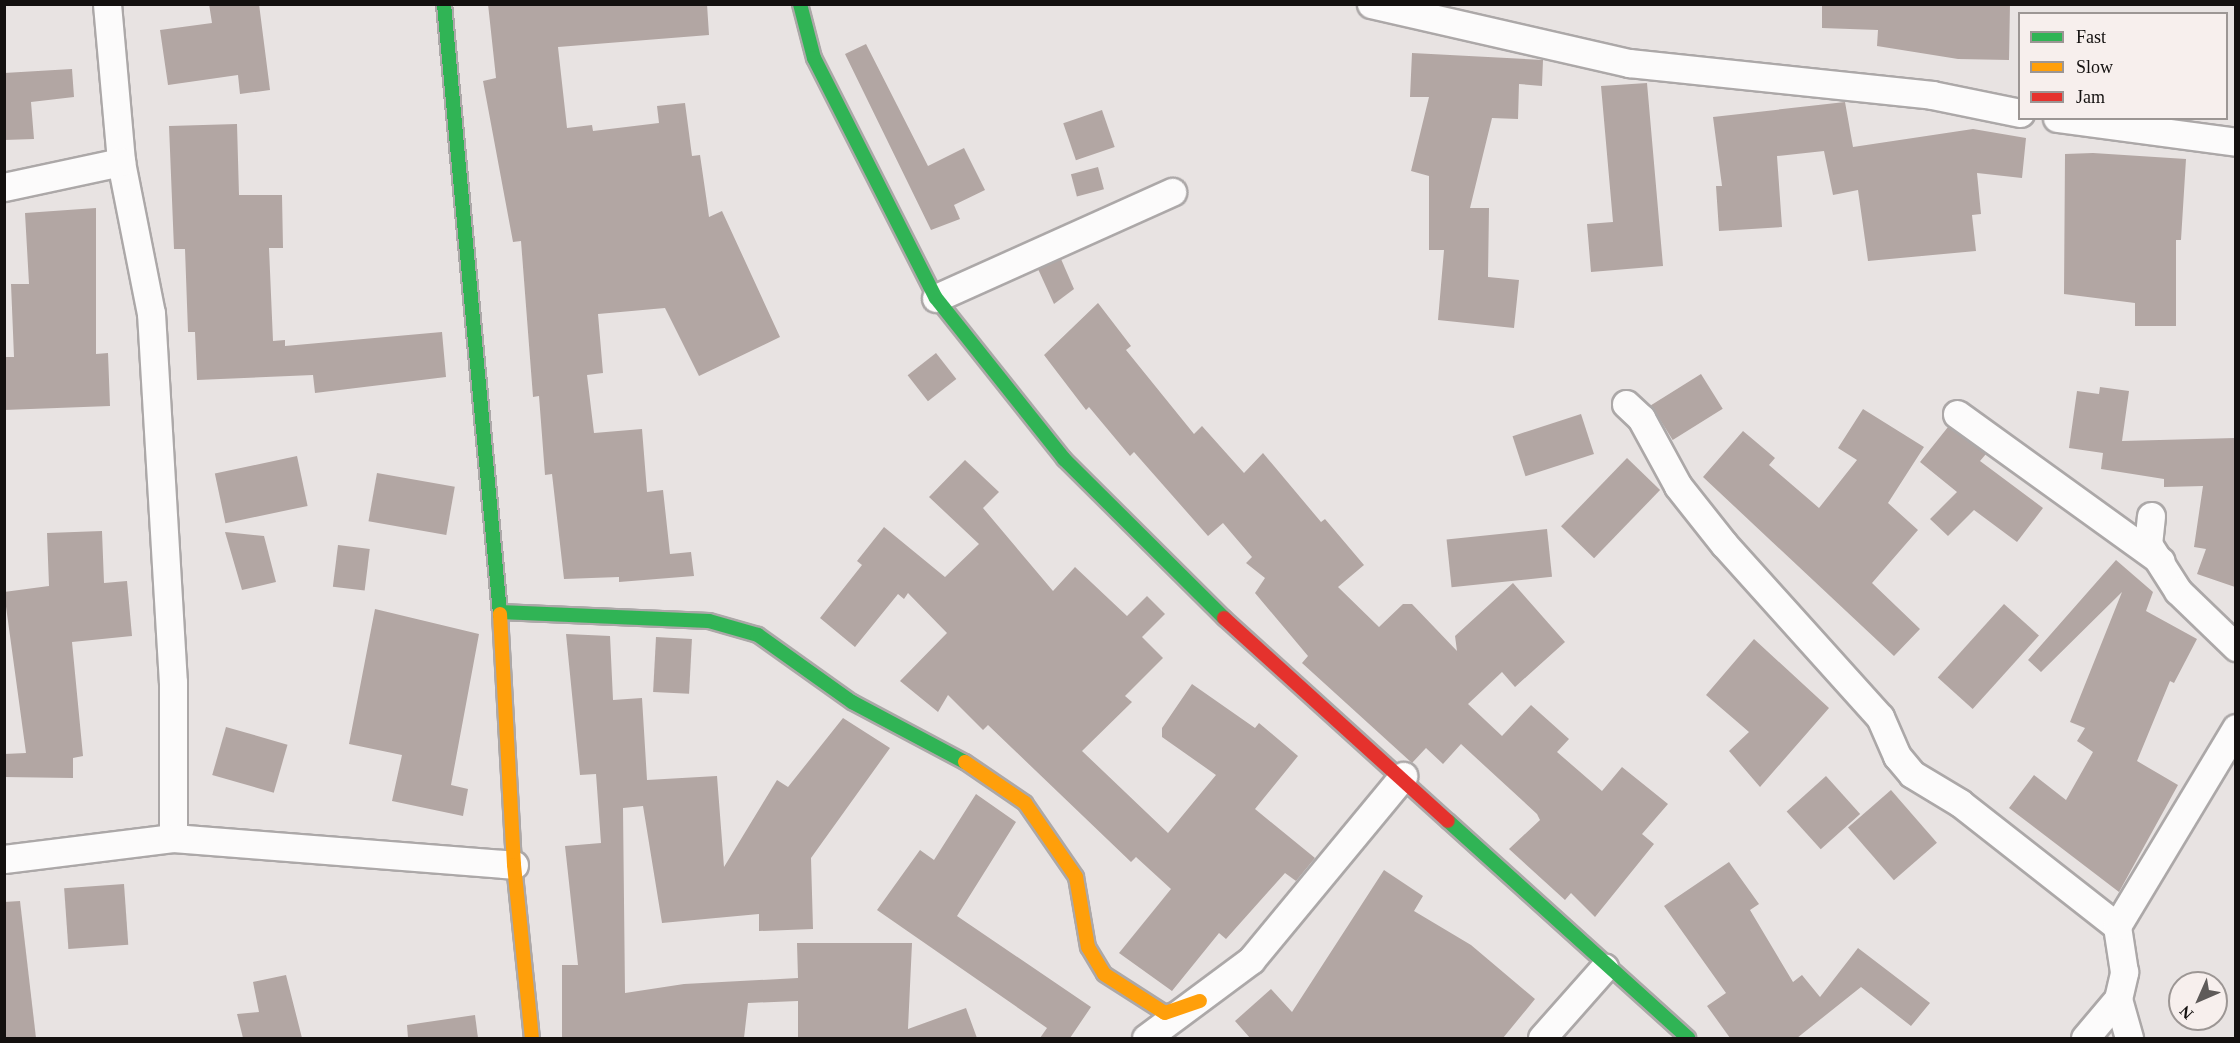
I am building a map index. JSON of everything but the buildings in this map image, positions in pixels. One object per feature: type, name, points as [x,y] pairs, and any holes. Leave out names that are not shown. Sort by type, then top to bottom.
[{"type":"street","points":[[107,4],[121,162],[151,314],[173,682],[173,838]]},
{"type":"street","points":[[444,4],[500,612],[514,864],[532,1038]]},
{"type":"street","points":[[800,4],[814,58],[866,169],[936,298],[1064,459],[1227,621],[1403,776],[1604,968],[1688,1038]]},
{"type":"street","points":[[1371,4],[1629,63],[1932,95],[2018,113]]},
{"type":"street","points":[[2072,120],[2235,142]]},
{"type":"street","points":[[4,187],[121,162]]},
{"type":"street","points":[[936,298],[1172,192]]},
{"type":"street","points":[[1626,404],[1641,418],[1678,486],[1724,544],[1880,717],[1896,756],[1912,774],[1960,803],[2117,926]]},
{"type":"street","points":[[1957,414],[2161,561]]},
{"type":"street","points":[[2151,516],[2148,544],[2161,561],[2178,591],[2235,647]]},
{"type":"street","points":[[500,612],[709,621],[758,635],[852,702],[981,771],[1025,804],[1076,877],[1088,947],[1104,974],[1165,1013],[1200,1001]]},
{"type":"street","points":[[2085,1038],[2118,999],[2124,972],[2117,926],[2235,728]]},
{"type":"street","points":[[1146,1038],[1200,1001],[1251,960],[1307,899],[1403,776]]},
{"type":"street","points":[[4,859],[173,838],[514,864]]},
{"type":"street","points":[[1542,1038],[1604,968]]},
{"type":"street","points":[[2118,999],[2129,1038]]},
{"type":"traffic: fast","points":[[444,4],[500,614]]},
{"type":"traffic: fast","points":[[800,4],[814,58],[936,298],[1064,459],[1224,618]]},
{"type":"traffic: fast","points":[[500,612],[709,621],[758,635],[852,702],[965,762]]},
{"type":"traffic: fast","points":[[1448,821],[1688,1038]]},
{"type":"traffic: slow","points":[[500,614],[514,865],[532,1038]]},
{"type":"traffic: slow","points":[[965,762],[1025,803],[1076,877],[1088,947],[1104,974],[1165,1013],[1200,1001]]},
{"type":"traffic: jam","points":[[1224,618],[1448,821]]}]
